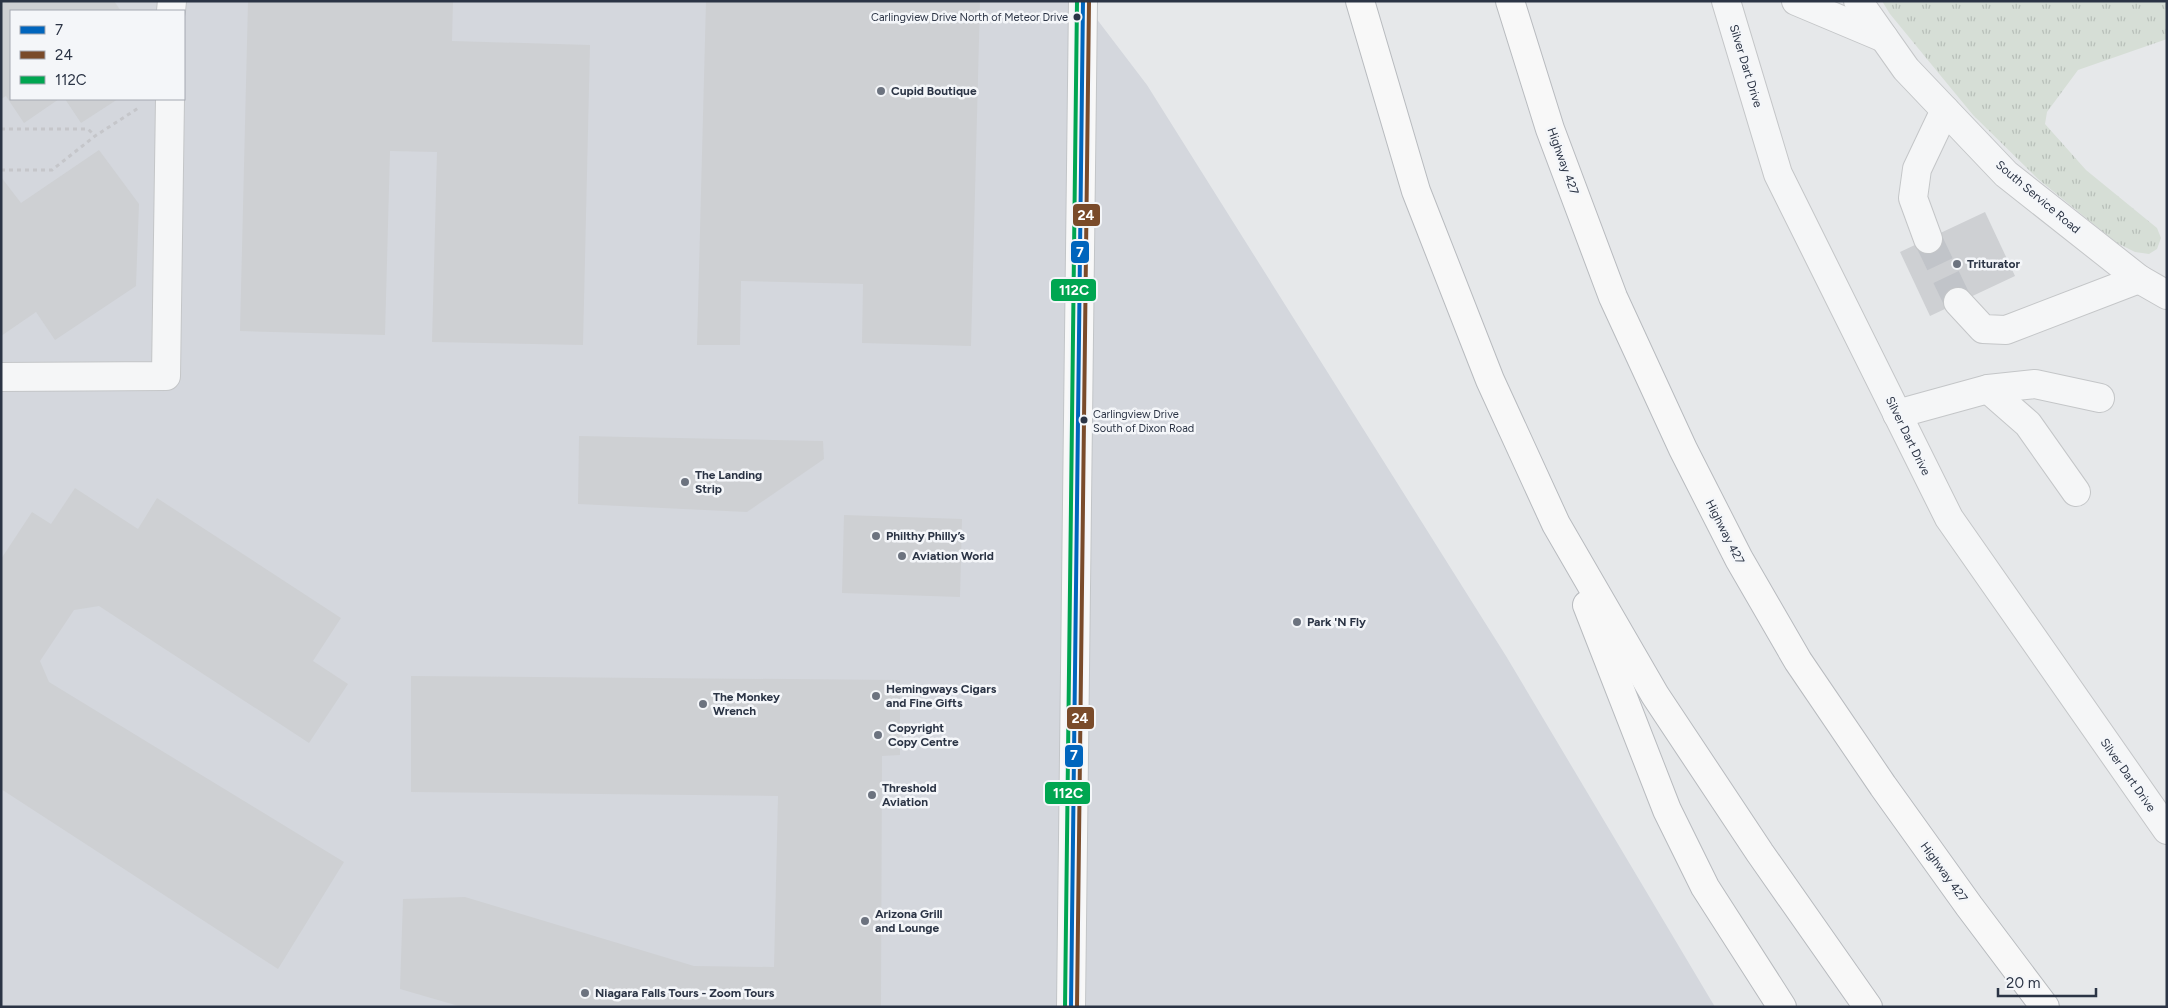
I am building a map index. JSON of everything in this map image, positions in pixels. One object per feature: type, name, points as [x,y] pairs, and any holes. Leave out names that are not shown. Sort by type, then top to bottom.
[{"type":"main road","points":[[1071,1007],[1083,1]]},
{"type":"main road","points":[[1360,1],[1416,191],[1490,380],[1556,524],[1667,810],[1705,887],[1782,1007]]},
{"type":"main road","name":"Highway 427","points":[[1510,1],[1550,129],[1614,297],[1682,449],[1739,559],[1798,661],[1883,786],[1969,906],[2045,1007]]},
{"type":"main road","points":[[1556,524],[1655,695],[1760,853],[1868,1007]]},
{"type":"main road","points":[[1969,906],[2058,1007]]},
{"type":"street","name":"Silver Dart Drive","points":[[1726,1],[1778,174],[1948,518],[2167,830]]},
{"type":"street","points":[[1796,1],[1884,38]]},
{"type":"street","name":"South Service Road","points":[[1858,1],[1906,69],[2006,174],[2139,278],[2167,295]]},
{"type":"street","points":[[1,377],[166,376],[170,100]]},
{"type":"street","points":[[1928,239],[1913,198],[1917,169],[1945,110]]},
{"type":"street","points":[[1958,302],[1983,329],[2006,330],[2139,278]]},
{"type":"street","points":[[1897,414],[1988,389],[2036,384],[2100,398]]},
{"type":"street","points":[[1988,389],[2028,424],[2076,492]]},
{"type":"path","points":[[1,170],[52,170],[95,136],[142,105]]},
{"type":"path","points":[[1,129],[88,129],[95,136]]},
{"type":"shaded area","points":[[1,1],[1083,1],[1147,85],[1506,656],[1715,1007],[1,1007]]},
{"type":"green space","points":[[1882,1],[2167,1],[2167,39],[2078,70],[2047,112],[2045,124],[2086,170],[2157,228],[2161,238],[2157,249],[2149,254],[2135,252],[2117,243],[2038,179],[1973,115],[1890,14]]},
{"type":"building","points":[[1,1],[114,1],[120,10],[10,10],[10,100],[58,100],[24,123],[6,96],[1,99]]},
{"type":"building","points":[[248,1],[453,1],[452,41],[590,45],[583,345],[432,342],[437,152],[390,151],[385,335],[240,331]]},
{"type":"building","points":[[706,1],[980,1],[971,346],[862,343],[863,284],[741,281],[740,345],[697,345]]},
{"type":"building","points":[[66,100],[116,100],[81,123]]},
{"type":"building","points":[[99,150],[139,204],[136,286],[55,340],[36,312],[1,336],[1,177],[21,203]]},
{"type":"building","name":"Triturator","points":[[1985,212],[2015,276],[1930,316],[1900,252]]},
{"type":"building","name":"The Landing Strip","points":[[579,436],[823,441],[824,459],[747,512],[578,504]]},
{"type":"building","points":[[75,488],[138,529],[157,498],[341,618],[313,661],[348,684],[309,743],[99,606],[74,610],[40,661],[49,682],[344,862],[278,969],[1,789],[1,559],[32,512],[51,524]]},
{"type":"building","name":"Aviation World","points":[[844,515],[962,519],[960,597],[842,593]]},
{"type":"building","points":[[411,676],[900,680],[900,755],[882,756],[881,1007],[462,1007],[400,989],[403,899],[465,897],[694,966],[774,967],[778,796],[411,792]]},
{"type":"tunnel","points":[[1928,239],[1958,302]]},
{"type":"transit line","name":"112C","points":[[1065,1007],[1077,1]]},
{"type":"transit line","name":"7","points":[[1071,1007],[1083,1]]},
{"type":"transit line","name":"24","points":[[1077,1007],[1089,1]]},
{"type":"place","name":"Carlingview Drive North of Meteor Drive","points":[[1077,17]]},
{"type":"place","name":"Cupid Boutique","points":[[881,91]]},
{"type":"place","name":"Triturator","points":[[1957,264]]},
{"type":"place","name":"Carlingview Drive South of Dixon Road","points":[[1084,420]]},
{"type":"place","name":"The Landing Strip","points":[[685,482]]},
{"type":"place","name":"Philthy Philly’s","points":[[876,536]]},
{"type":"place","name":"Aviation World","points":[[902,556]]},
{"type":"place","name":"Park 'N Fly","points":[[1297,622]]},
{"type":"place","name":"Hemingways Cigars and Fine Gifts","points":[[876,696]]},
{"type":"place","name":"The Monkey Wrench","points":[[703,704]]},
{"type":"place","name":"Copyright Copy Centre","points":[[878,735]]},
{"type":"place","name":"Threshold Aviation","points":[[872,795]]},
{"type":"place","name":"Arizona Grill and Lounge","points":[[865,921]]},
{"type":"place","name":"Niagara Falls Tours - Zoom Tours","points":[[585,993]]}]
